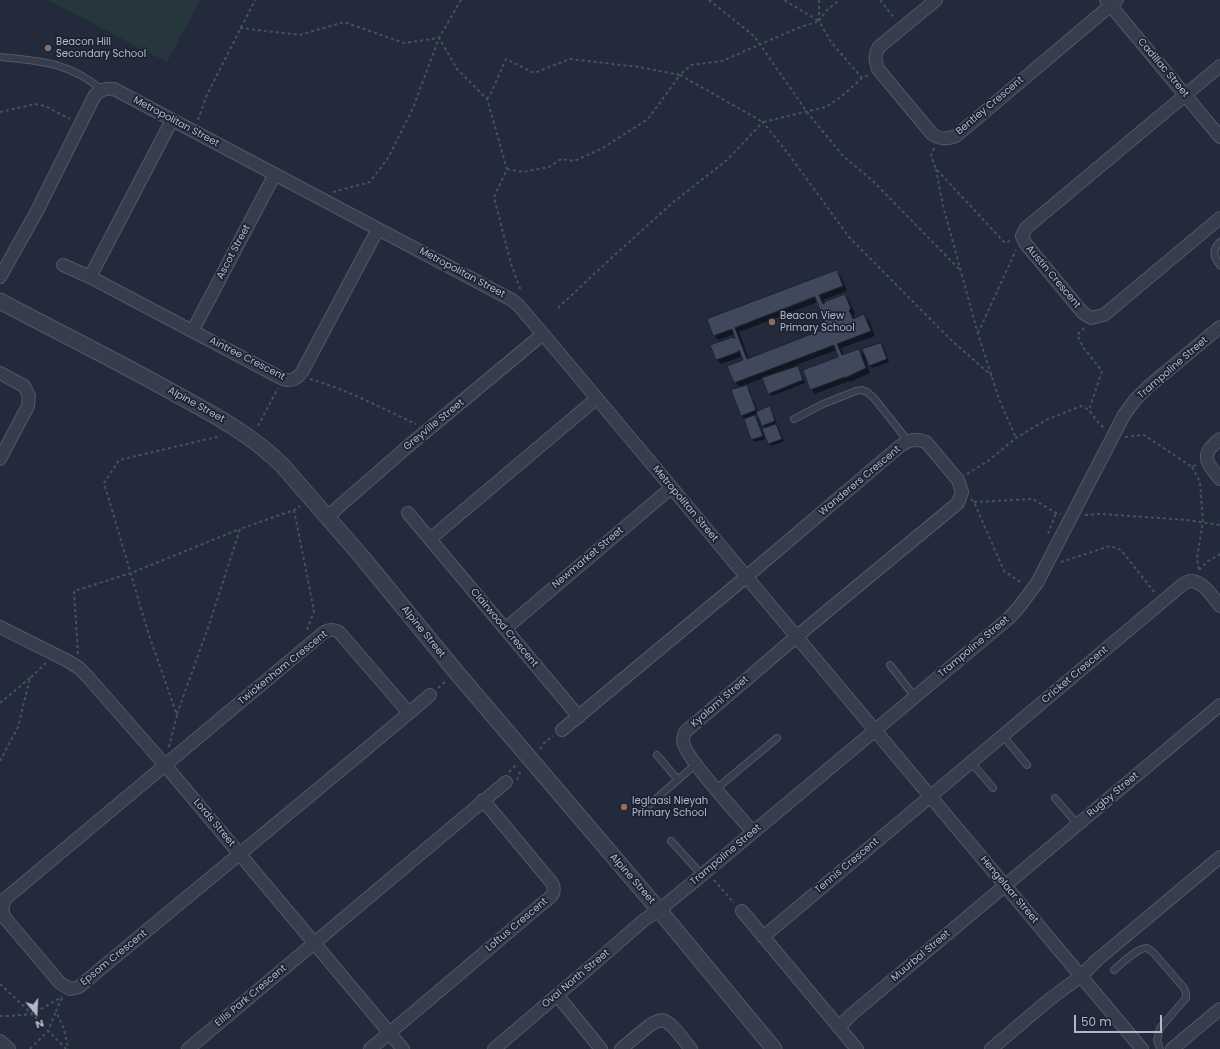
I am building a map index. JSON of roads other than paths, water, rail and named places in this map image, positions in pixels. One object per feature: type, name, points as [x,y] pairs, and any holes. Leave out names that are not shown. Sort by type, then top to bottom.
[{"type":"street","name":"Bentley Crescent","points":[[936,0],[879,47],[876,52],[875,59],[878,69],[932,134],[938,138],[946,139],[956,136],[1111,2]]},
{"type":"street","name":"Cadillac Street","points":[[1111,2],[1220,137]]},
{"type":"street","name":"Austin Crescent","points":[[1220,66],[1026,228],[1022,236],[1025,243],[1083,313],[1091,318],[1104,315],[1220,218]]},
{"type":"street","name":"Metropolitan Street","points":[[102,90],[114,89],[512,300],[543,334],[796,637],[876,730]]},
{"type":"street","points":[[0,277],[37,211],[80,124],[96,95],[102,90]]},
{"type":"street","points":[[90,277],[172,120]]},
{"type":"street","name":"Ascot Street","points":[[193,330],[275,174]]},
{"type":"street","name":"Aintree Crescent","points":[[63,265],[90,277],[193,330],[283,379],[291,380],[296,378],[302,372],[378,229]]},
{"type":"street","name":"Alpine Street","points":[[0,301],[137,373],[242,432],[262,446],[282,465],[362,557],[457,673],[659,910],[774,1049]]},
{"type":"street","name":"Trampoline Street","points":[[659,910],[1008,619],[1032,590],[1044,570],[1124,416],[1135,400],[1149,386],[1220,327]]},
{"type":"street","name":"Greyville Street","points":[[327,516],[543,334]]},
{"type":"street","points":[[0,373],[24,386],[29,396],[28,406],[0,459]]},
{"type":"street","points":[[430,539],[596,399]]},
{"type":"street","name":"Wanderers Crescent","points":[[746,577],[900,446],[908,441],[919,439],[926,442],[958,480],[962,492],[958,503],[796,637]]},
{"type":"street","points":[[1220,439],[1212,445],[1207,454],[1206,460],[1220,479]]},
{"type":"street","name":"Newmarket Street","points":[[505,629],[671,488]]},
{"type":"street","name":"Clairwood Crescent","points":[[408,513],[579,717]]},
{"type":"street","points":[[558,733],[746,577]]},
{"type":"street","name":"Cricket Crescent","points":[[930,796],[1182,585],[1189,581],[1197,582],[1206,589],[1220,606]]},
{"type":"street","name":"Lords Street","points":[[0,627],[79,668],[87,676],[165,765],[403,1049]]},
{"type":"street","name":"Twickenham Crescent","points":[[165,765],[322,633],[328,630],[340,632],[409,713]]},
{"type":"street","name":"Kyalami Street","points":[[753,832],[686,752],[683,742],[685,732],[796,637]]},
{"type":"street","points":[[239,854],[276,825],[430,695]]},
{"type":"street","name":"Rugby Street","points":[[1005,885],[1220,705]]},
{"type":"street","name":"Hengelaar Street","points":[[876,730],[1142,1049]]},
{"type":"street","name":"Epsom Crescent","points":[[165,765],[5,899],[2,910],[5,918],[60,983],[66,993],[79,987],[239,854]]},
{"type":"street","points":[[315,943],[506,782]]},
{"type":"street","name":"Tennis Crescent","points":[[763,937],[930,796]]},
{"type":"street","name":"Loftus Crescent","points":[[390,1033],[554,892],[555,888],[552,883],[483,800]]},
{"type":"street","points":[[991,1049],[1050,999],[1081,976],[1097,960],[1220,857]]},
{"type":"street","name":"Muurbal Street","points":[[839,1027],[857,1009],[1005,885]]},
{"type":"street","points":[[738,907],[857,1049]]},
{"type":"street","name":"Oval North Street","points":[[494,1049],[644,920],[659,910]]},
{"type":"street","name":"Ellis Park Crescent","points":[[188,1049],[315,943]]},
{"type":"street","points":[[557,995],[601,1049]]},
{"type":"street","points":[[1172,1049],[1220,1009]]},
{"type":"street","points":[[621,1049],[650,1024],[666,1021],[691,1049]]},
{"type":"street","points":[[370,1049],[390,1033]]},
{"type":"street","points":[[0,1041],[8,1049]]},
{"type":"lane","points":[[0,57],[46,62],[66,68],[82,75],[102,90]]},
{"type":"lane","points":[[1220,242],[1215,249],[1214,254],[1215,259],[1220,265]]},
{"type":"lane","points":[[794,419],[823,404],[862,390],[874,398],[908,441]]},
{"type":"lane","points":[[890,665],[915,697]]},
{"type":"lane","points":[[1003,736],[1027,765]]},
{"type":"lane","points":[[716,789],[777,738]]},
{"type":"lane","points":[[658,755],[678,780]]},
{"type":"lane","points":[[971,762],[993,788]]},
{"type":"lane","points":[[641,812],[696,764]]},
{"type":"lane","points":[[1055,798],[1078,825]]},
{"type":"lane","points":[[671,841],[702,875]]},
{"type":"lane","points":[[1114,970],[1138,951],[1148,948],[1184,988],[1186,998],[1160,1028],[1157,1040],[1160,1049]]},
{"type":"place","name":"Beacon Hill Secondary School","points":[[48,48]]},
{"type":"place","name":"Beacon View Primary School","points":[[772,322]]},
{"type":"place","name":"Ieglaasi Nieyah Primary School","points":[[624,807]]}]
